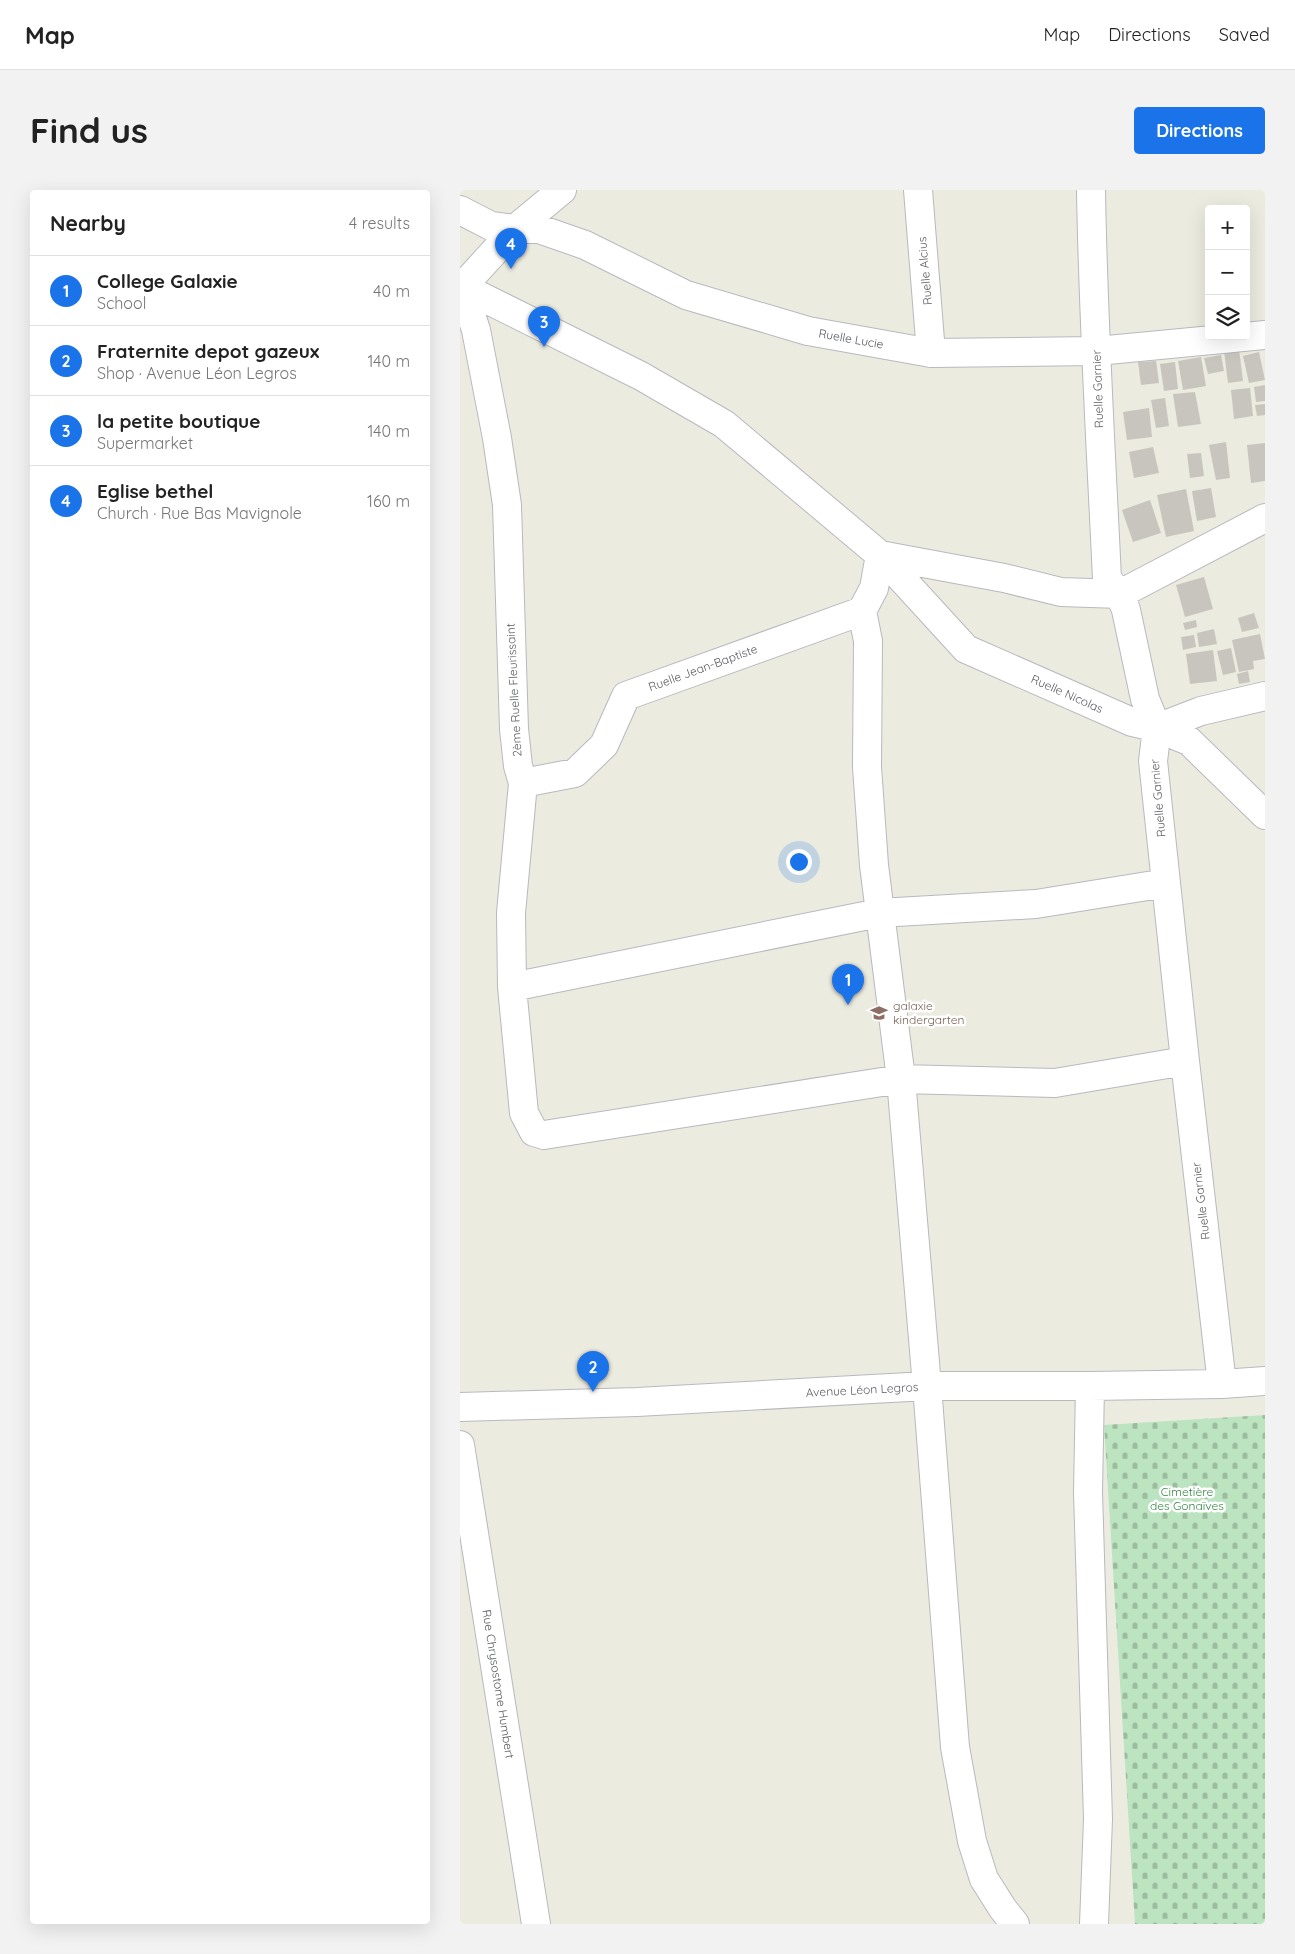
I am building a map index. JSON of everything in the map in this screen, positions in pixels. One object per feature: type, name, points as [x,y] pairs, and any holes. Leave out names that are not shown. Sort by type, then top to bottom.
[{"type":"street","points":[[462,287],[515,229],[562,190]]},
{"type":"street","name":"Ruelle Alcius","points":[[918,190],[931,353]]},
{"type":"street","name":"Ruelle Garnier","points":[[1091,190],[1092,284],[1097,352],[1107,579],[1120,594],[1126,610],[1145,699],[1157,728],[1153,761],[1222,1384]]},
{"type":"street","name":"Ruelle Lucie","points":[[463,204],[492,226],[515,229],[539,229],[585,245],[686,295],[808,331],[931,353],[1097,352],[1265,335]]},
{"type":"street","name":"Ruelle Nicolas","points":[[462,287],[641,376],[724,424],[880,555],[966,649],[1132,722],[1157,728],[1189,740],[1265,815]]},
{"type":"street","name":"2ème Ruelle Fleurissaint","points":[[462,287],[476,330],[508,505],[514,728],[518,766],[523,783],[511,912],[512,988],[524,1113],[529,1125],[534,1132],[544,1135],[901,1079]]},
{"type":"street","points":[[1015,1924],[984,1879],[972,1841],[955,1747],[928,1386],[901,1079],[874,865],[867,767],[868,641],[862,610],[874,588],[880,555],[1004,578],[1061,592],[1120,594],[1265,518]]},
{"type":"street","name":"Ruelle Jean-Baptiste","points":[[523,783],[575,773],[604,745],[626,696],[862,610]]},
{"type":"street","points":[[1157,728],[1201,711],[1265,696]]},
{"type":"street","points":[[512,988],[880,913],[1036,904],[1166,883]]},
{"type":"street","points":[[901,1079],[1054,1083],[1185,1061]]},
{"type":"street","name":"Avenue Léon Legros","points":[[460,1407],[637,1402],[928,1386],[1090,1386],[1265,1382]]},
{"type":"street","points":[[1090,1386],[1088,1492],[1098,1819],[1094,1924]]},
{"type":"street","name":"Rue Chrysostome Humbert","points":[[460,1445],[536,1924]]},
{"type":"green space","name":"Cimetière des Gonaïves","points":[[1265,1415],[1265,1924],[1135,1924],[1104,1425]]},
{"type":"building","points":[[1239,349],[1243,381],[1228,383],[1224,351]]},
{"type":"building","points":[[1259,352],[1265,380],[1249,383],[1243,356]]},
{"type":"building","points":[[1221,355],[1224,371],[1208,374],[1204,358]]},
{"type":"building","points":[[1201,357],[1206,386],[1183,390],[1178,361]]},
{"type":"building","points":[[1156,361],[1159,383],[1141,385],[1138,362]]},
{"type":"building","points":[[1175,362],[1178,389],[1164,391],[1160,364]]},
{"type":"building","points":[[1265,385],[1265,401],[1256,402],[1254,387]]},
{"type":"building","points":[[1250,388],[1253,416],[1234,419],[1231,390]]},
{"type":"building","points":[[1195,392],[1201,424],[1178,427],[1173,394]]},
{"type":"building","points":[[1165,398],[1169,426],[1156,428],[1151,400]]},
{"type":"building","points":[[1265,404],[1265,415],[1257,416],[1255,405]]},
{"type":"building","points":[[1149,408],[1152,437],[1127,440],[1123,412]]},
{"type":"building","points":[[1226,442],[1230,478],[1216,480],[1209,445]]},
{"type":"building","points":[[1265,443],[1265,481],[1251,483],[1247,445]]},
{"type":"building","points":[[1153,447],[1159,473],[1134,478],[1129,452]]},
{"type":"building","points":[[1201,453],[1204,476],[1190,478],[1187,454]]},
{"type":"building","points":[[1211,488],[1216,517],[1197,521],[1192,491]]},
{"type":"building","points":[[1186,489],[1194,531],[1166,537],[1157,495]]},
{"type":"building","points":[[1150,500],[1161,533],[1133,542],[1122,510]]},
{"type":"building","points":[[1204,577],[1213,609],[1185,617],[1176,585]]},
{"type":"building","points":[[1254,613],[1259,628],[1242,632],[1238,618]]},
{"type":"building","points":[[1196,620],[1197,627],[1185,630],[1183,623]]},
{"type":"building","points":[[1214,629],[1217,644],[1199,647],[1197,633]]},
{"type":"building","points":[[1260,634],[1265,659],[1253,661],[1254,669],[1239,672],[1232,640]]},
{"type":"building","points":[[1194,635],[1196,647],[1183,650],[1181,637]]},
{"type":"building","points":[[1231,648],[1236,672],[1223,675],[1217,651]]},
{"type":"building","points":[[1213,650],[1217,681],[1190,684],[1186,654]]},
{"type":"building","points":[[1248,671],[1250,682],[1239,684],[1237,674]]},
{"type":"place","name":"Eglise bethel","points":[[511,269]]},
{"type":"place","name":"la petite boutique","points":[[544,347]]},
{"type":"place","name":"College Galaxie","points":[[848,1005]]},
{"type":"place","name":"galaxie kindergarten","points":[[879,1013]]},
{"type":"place","name":"Fraternite depot gazeux","points":[[593,1392]]}]
